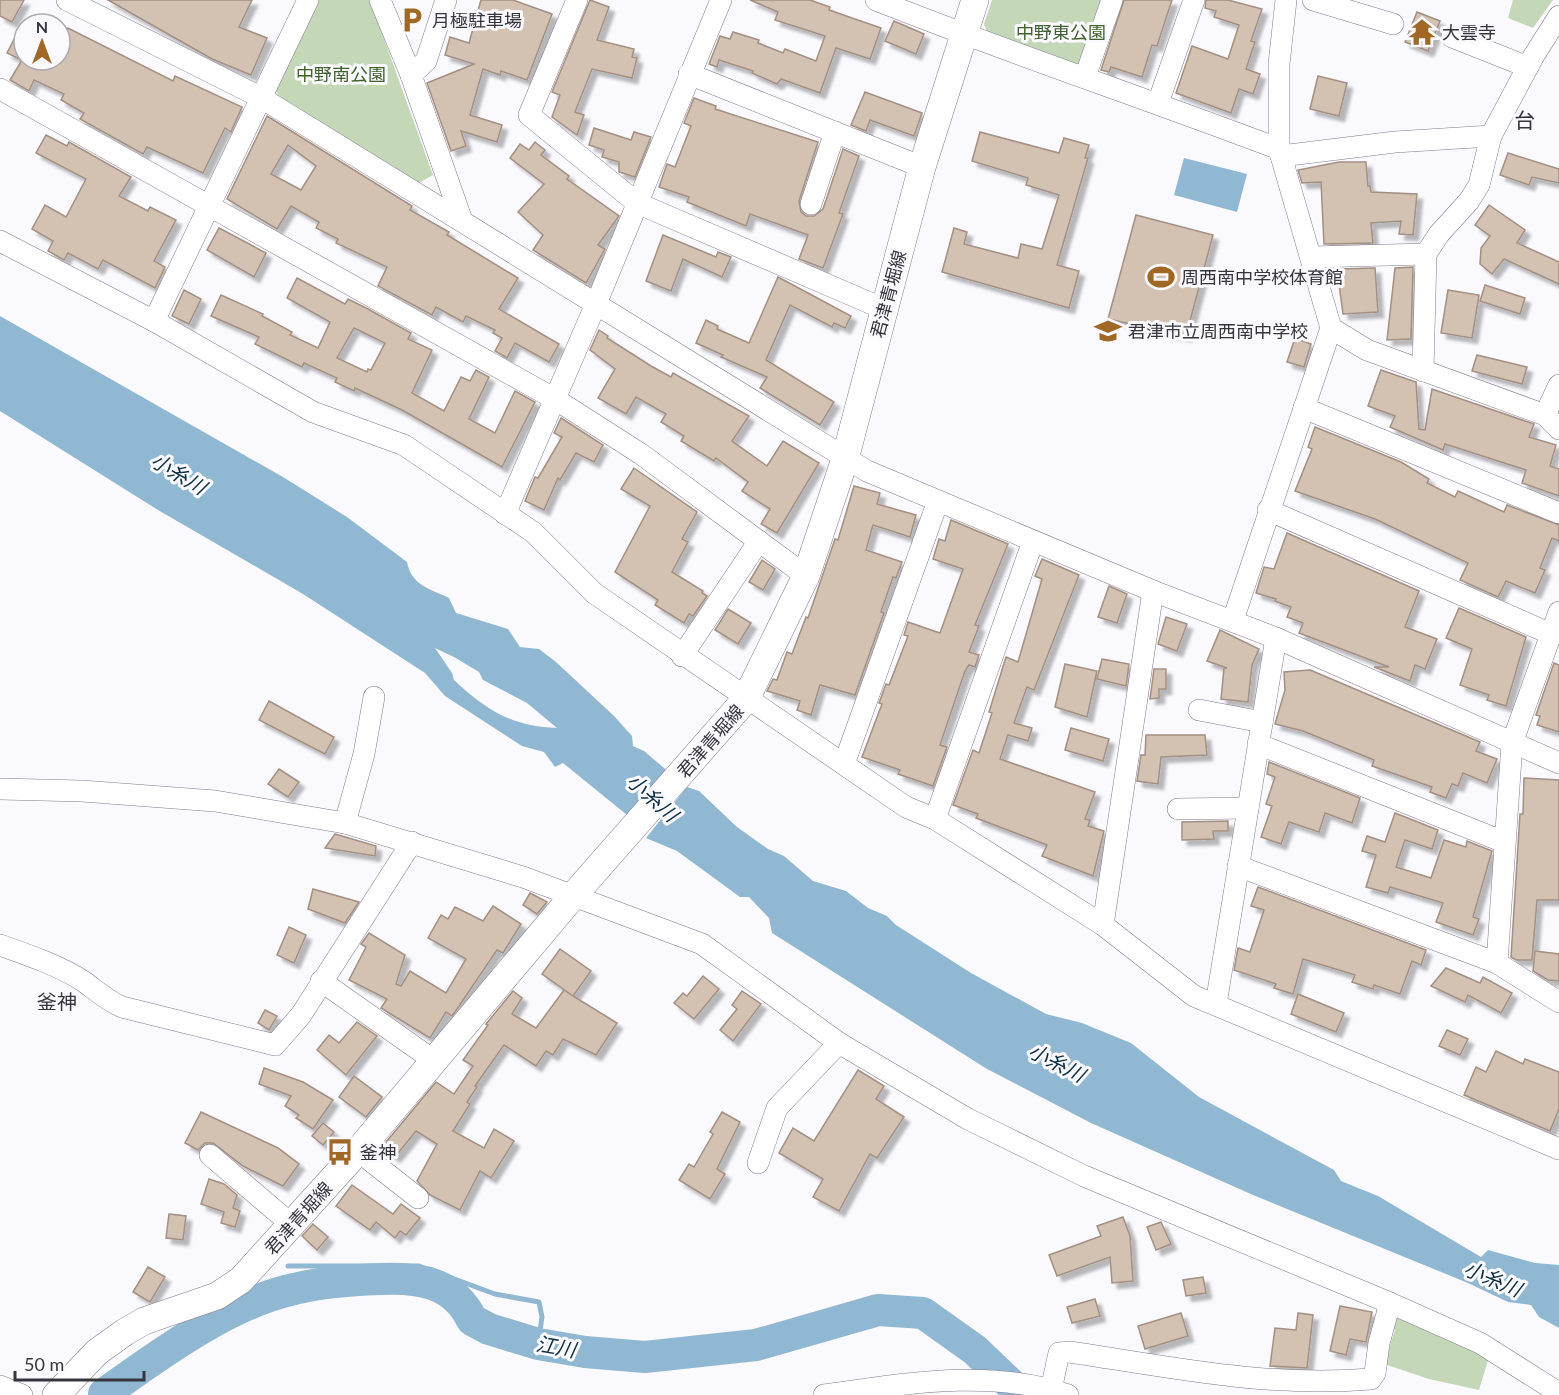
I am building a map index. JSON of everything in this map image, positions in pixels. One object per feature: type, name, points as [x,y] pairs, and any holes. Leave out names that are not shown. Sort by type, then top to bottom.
[{"type":"main road","name":"君津青堀線","points":[[56,1395],[97,1352],[125,1332],[144,1321],[217,1296],[241,1280],[358,1151],[573,896],[724,727],[746,699],[806,576],[844,459],[922,167],[975,0]]},
{"type":"street","points":[[67,0],[260,97],[461,219],[844,459],[867,471],[1154,591],[1276,638],[1559,763]]},
{"type":"street","points":[[154,321],[308,0]]},
{"type":"street","points":[[380,0],[411,75],[461,219]]},
{"type":"street","points":[[411,75],[426,62],[446,0]]},
{"type":"street","points":[[577,0],[529,115],[637,203],[884,309]]},
{"type":"street","points":[[505,514],[596,304],[721,0]]},
{"type":"street","points":[[876,0],[963,35],[1158,103],[1280,153],[1491,136]]},
{"type":"street","points":[[1085,77],[1112,0]]},
{"type":"street","points":[[1158,103],[1194,0]]},
{"type":"street","points":[[1233,620],[1268,510],[1331,328],[1280,153],[1279,64],[1286,0]]},
{"type":"street","points":[[1313,0],[1393,24]]},
{"type":"street","points":[[1423,372],[1426,254],[1439,234],[1469,201],[1479,184],[1491,136],[1528,67],[1559,16]]},
{"type":"street","points":[[1452,37],[1528,67]]},
{"type":"street","points":[[689,74],[922,167]]},
{"type":"street","points":[[0,89],[555,399],[641,454],[806,576]]},
{"type":"street","points":[[811,204],[835,132]]},
{"type":"street","points":[[0,241],[154,321],[313,412],[404,445],[533,532],[594,593],[682,656],[906,807],[935,819],[1103,925],[1194,996],[1559,1149]]},
{"type":"street","points":[[1312,257],[1426,254]]},
{"type":"street","points":[[1331,328],[1367,350],[1552,422],[1559,385]]},
{"type":"street","points":[[1304,408],[1559,513]]},
{"type":"street","points":[[844,764],[938,501]]},
{"type":"street","points":[[1268,510],[1551,634]]},
{"type":"street","points":[[682,656],[759,541]]},
{"type":"street","points":[[935,819],[1033,541]]},
{"type":"street","points":[[1103,925],[1154,591]]},
{"type":"street","points":[[1497,963],[1512,743],[1559,612]]},
{"type":"street","points":[[1216,1004],[1276,638]]},
{"type":"street","points":[[345,823],[364,754],[374,697]]},
{"type":"street","points":[[1199,710],[1262,722]]},
{"type":"street","points":[[1258,744],[1504,842]]},
{"type":"street","points":[[0,789],[119,793],[215,801],[345,823],[524,877],[702,944],[839,1043],[969,1119],[1084,1176],[1390,1303],[1480,1343],[1559,1393]]},
{"type":"street","points":[[1179,809],[1248,808]]},
{"type":"street","points":[[0,945],[53,966],[83,981],[105,1000],[275,1045],[301,1015],[412,842]]},
{"type":"street","points":[[1238,866],[1497,963],[1559,1002]]},
{"type":"street","points":[[321,981],[433,1060]]},
{"type":"street","points":[[758,1163],[777,1108],[839,1043]]},
{"type":"street","points":[[358,1151],[418,1198]]},
{"type":"street","points":[[210,1155],[292,1224]]},
{"type":"street","points":[[825,1395],[914,1382],[982,1381],[1053,1391],[1059,1353],[1070,1352],[1255,1379],[1350,1381],[1371,1379],[1375,1373],[1379,1343],[1390,1303]]},
{"type":"street","points":[[0,1386],[22,1395]]},
{"type":"green space","name":"中野南公園","points":[[315,0],[370,0],[433,175],[417,184],[278,97],[276,88]]},
{"type":"green space","name":"中野東公園","points":[[992,0],[1103,0],[1079,68],[989,37],[984,24]]},
{"type":"green space","points":[[1513,0],[1553,0],[1533,28],[1508,18]]},
{"type":"green space","points":[[1393,1315],[1489,1357],[1479,1390],[1429,1379],[1384,1364],[1395,1330],[1387,1321]]},
{"type":"water","points":[[1184,158],[1247,174],[1237,212],[1174,195]]},
{"type":"water","name":"小糸川","points":[[0,316],[283,477],[347,517],[407,562],[409,570],[422,585],[449,598],[456,613],[508,629],[520,647],[539,649],[556,662],[614,716],[632,736],[633,746],[644,751],[671,774],[632,819],[563,763],[555,767],[544,752],[522,746],[445,696],[425,673],[303,594],[158,510],[0,411]],"holes":[[[435,648],[479,672],[483,680],[527,703],[557,728],[541,727],[514,720],[477,700],[454,680],[452,673]]]},
{"type":"water","name":"小糸川","points":[[687,787],[699,791],[737,827],[768,849],[784,856],[813,881],[846,891],[868,908],[887,916],[896,925],[971,973],[1046,1014],[1082,1023],[1131,1043],[1199,1097],[1334,1170],[1341,1181],[1378,1196],[1481,1257],[1488,1250],[1535,1263],[1559,1265],[1559,1328],[1539,1317],[1531,1305],[1508,1302],[1468,1283],[1253,1195],[1091,1123],[987,1069],[772,933],[769,918],[749,897],[740,897],[677,851],[646,838]]},
{"type":"building","points":[[0,0],[24,0],[17,12],[12,12],[12,22],[0,16]]},
{"type":"building","points":[[108,0],[252,0],[239,27],[267,38],[251,75],[212,59]]},
{"type":"building","points":[[481,0],[513,0],[552,14],[527,80],[501,71],[500,75],[483,69],[470,115],[502,125],[497,142],[461,131],[466,146],[451,151],[427,83],[474,64],[445,55],[450,37],[469,43]]},
{"type":"building","points":[[590,0],[609,7],[597,40],[634,49],[632,57],[637,58],[632,78],[592,69],[575,112],[584,115],[577,135],[552,117],[560,95],[552,92]]},
{"type":"building","points":[[750,0],[810,0],[830,7],[829,10],[881,28],[870,59],[836,48],[820,93],[781,79],[777,84],[752,73],[753,71],[719,60],[717,67],[709,64],[720,36],[730,39],[733,32],[759,40],[758,43],[783,53],[785,49],[816,61],[825,36],[775,20],[778,12]]},
{"type":"building","points":[[1124,0],[1172,0],[1157,46],[1152,45],[1142,77],[1111,67],[1109,72],[1101,70]]},
{"type":"building","points":[[1206,0],[1228,0],[1262,9],[1251,41],[1255,42],[1246,69],[1260,74],[1253,94],[1239,89],[1231,113],[1176,93],[1192,46],[1228,59],[1239,25],[1214,17],[1216,11],[1205,8]]},
{"type":"building","name":"大雲寺","points":[[1417,12],[1440,21],[1428,51],[1405,42]]},
{"type":"building","points":[[894,21],[924,34],[916,54],[885,41]]},
{"type":"building","points":[[72,30],[173,81],[175,76],[242,107],[231,132],[225,128],[203,173],[147,147],[143,154],[80,119],[84,113],[61,100],[64,94],[34,80],[29,91],[10,80],[15,72],[72,72]]},
{"type":"building","points":[[12,43],[12,55],[7,53]]},
{"type":"building","points":[[1318,76],[1347,83],[1339,116],[1310,109]]},
{"type":"building","points":[[865,92],[922,113],[914,136],[870,120],[866,131],[851,125]]},
{"type":"building","points":[[694,98],[716,106],[715,109],[818,142],[799,201],[801,212],[806,216],[814,216],[823,209],[843,149],[859,156],[839,213],[843,214],[823,268],[799,259],[808,235],[750,214],[746,226],[687,202],[689,197],[659,187],[667,164],[675,167],[691,126],[684,123]]},
{"type":"building","points":[[267,116],[412,206],[410,210],[449,232],[447,235],[518,278],[499,309],[559,344],[549,362],[515,343],[507,358],[495,351],[502,338],[493,333],[495,330],[466,316],[463,322],[436,307],[432,315],[378,286],[387,267],[336,243],[338,239],[316,228],[319,222],[291,206],[277,229],[227,199]],"holes":[[[288,145],[316,166],[301,190],[271,174]]]},
{"type":"building","points":[[594,128],[631,140],[634,132],[651,137],[635,177],[619,172],[619,162],[602,157],[604,150],[589,145]]},
{"type":"building","points":[[980,132],[1059,153],[1064,138],[1089,145],[1085,158],[1088,158],[1057,265],[1079,271],[1069,308],[942,272],[954,228],[967,232],[964,244],[1018,258],[1021,244],[1042,249],[1059,195],[1026,185],[1028,178],[972,161]]},
{"type":"building","points":[[46,135],[67,146],[69,142],[131,177],[119,196],[148,211],[150,207],[176,220],[154,261],[165,267],[155,288],[103,260],[98,269],[68,253],[64,260],[48,251],[53,241],[32,229],[45,205],[66,217],[86,179],[36,153]]},
{"type":"building","points":[[535,142],[545,150],[541,155],[569,176],[567,179],[619,216],[598,245],[605,249],[586,283],[533,250],[543,235],[518,212],[544,184],[510,158],[520,144],[529,150]]},
{"type":"building","points":[[1508,153],[1559,169],[1559,183],[1532,177],[1529,185],[1500,175]]},
{"type":"building","points":[[1339,162],[1366,162],[1368,186],[1371,192],[1417,194],[1413,235],[1399,234],[1401,221],[1371,223],[1373,243],[1324,244],[1321,182],[1302,183],[1298,170]]},
{"type":"building","points":[[1489,205],[1525,230],[1517,243],[1559,262],[1559,284],[1504,259],[1492,274],[1480,264],[1481,248],[1490,236],[1475,225]]},
{"type":"building","name":"周西南中学校体育館","points":[[1136,215],[1213,235],[1186,336],[1108,319]]},
{"type":"building","points":[[219,228],[266,253],[254,277],[207,250]]},
{"type":"building","points":[[663,235],[716,257],[718,252],[731,257],[722,277],[683,259],[671,291],[646,281]]},
{"type":"building","points":[[1413,267],[1411,339],[1387,340],[1395,268]]},
{"type":"building","points":[[1375,268],[1378,312],[1343,314],[1337,269]]},
{"type":"building","points":[[778,277],[851,316],[845,328],[834,323],[832,327],[790,305],[766,360],[834,402],[820,425],[760,388],[767,377],[721,357],[723,355],[696,343],[706,320],[718,326],[717,329],[749,343]]},
{"type":"building","points":[[297,278],[345,304],[348,299],[411,333],[408,339],[432,350],[412,393],[444,411],[461,377],[470,381],[476,370],[489,377],[469,419],[495,433],[515,391],[535,402],[502,467],[402,410],[355,388],[354,391],[335,382],[337,378],[304,363],[302,367],[255,344],[259,337],[211,316],[221,295],[263,314],[262,316],[292,332],[290,335],[318,348],[330,322],[287,298]],"holes":[[[354,328],[385,343],[371,370],[368,369],[367,372],[337,358]]]},
{"type":"building","points":[[1485,285],[1525,298],[1520,314],[1480,301]]},
{"type":"building","points":[[184,290],[201,299],[189,324],[172,316]]},
{"type":"building","points":[[1448,290],[1479,295],[1472,338],[1441,333]]},
{"type":"building","points":[[599,330],[608,336],[607,338],[651,366],[671,377],[673,373],[749,416],[732,441],[767,466],[783,441],[819,463],[777,533],[761,524],[770,509],[742,491],[748,482],[716,458],[714,461],[681,441],[684,436],[661,422],[666,414],[636,397],[626,414],[598,398],[615,369],[590,350]]},
{"type":"building","points":[[1295,338],[1311,344],[1304,367],[1287,362]]},
{"type":"building","points":[[1477,355],[1527,367],[1522,384],[1472,371]]},
{"type":"building","points":[[1381,370],[1416,382],[1419,429],[1425,430],[1432,389],[1534,424],[1529,437],[1556,445],[1550,466],[1559,469],[1559,496],[1522,483],[1526,470],[1445,444],[1443,450],[1390,427],[1395,416],[1368,406]]},
{"type":"building","points":[[561,418],[603,445],[594,462],[576,453],[560,480],[558,478],[544,510],[525,501],[535,477],[538,478],[562,437],[554,433]]},
{"type":"building","points":[[1315,427],[1401,462],[1429,479],[1427,483],[1455,497],[1458,491],[1504,512],[1507,505],[1559,525],[1559,541],[1552,538],[1540,568],[1545,570],[1535,593],[1506,581],[1498,597],[1460,580],[1468,563],[1375,519],[1295,491],[1312,449],[1308,447]]},
{"type":"building","points":[[634,468],[697,512],[682,539],[688,542],[672,572],[703,591],[702,593],[707,596],[693,616],[689,614],[684,623],[655,605],[658,600],[615,572],[650,506],[621,489]]},
{"type":"building","points":[[854,486],[880,493],[877,504],[916,515],[910,537],[873,525],[866,550],[902,562],[896,578],[893,577],[881,612],[884,613],[855,695],[820,685],[811,715],[797,710],[800,701],[767,691],[773,679],[777,680],[787,652],[792,654],[806,617],[808,618],[835,539],[838,540]]},
{"type":"building","points":[[951,520],[1008,544],[975,625],[979,626],[969,652],[979,655],[975,667],[969,665],[965,671],[940,745],[947,747],[933,786],[898,774],[900,770],[862,757],[882,704],[879,703],[886,684],[889,685],[908,636],[904,635],[908,622],[940,633],[963,569],[933,559],[939,539],[945,541]]},
{"type":"building","points":[[1287,533],[1419,591],[1405,627],[1437,639],[1425,669],[1415,665],[1410,681],[1374,667],[1389,667],[1299,633],[1303,623],[1287,617],[1291,607],[1275,601],[1276,599],[1256,593],[1264,567],[1274,569]]},
{"type":"building","points":[[1042,559],[1079,575],[1034,690],[1027,687],[1014,723],[1032,728],[1028,741],[1008,735],[1000,759],[1095,792],[1085,819],[1090,820],[1088,826],[1104,831],[1093,876],[1042,856],[1047,845],[976,818],[978,814],[953,805],[973,750],[979,753],[1006,657],[1018,662],[1042,579],[1035,576]]},
{"type":"building","points":[[762,560],[775,569],[763,590],[749,582]]},
{"type":"building","points":[[1109,586],[1127,594],[1117,623],[1098,617]]},
{"type":"building","points":[[1459,608],[1526,637],[1506,706],[1487,700],[1489,695],[1460,685],[1472,649],[1446,638]]},
{"type":"building","points":[[728,609],[751,623],[738,644],[715,630]]},
{"type":"building","points":[[1166,617],[1187,624],[1177,651],[1158,644]]},
{"type":"building","points":[[1220,630],[1259,649],[1252,665],[1248,702],[1221,699],[1224,668],[1227,668],[1207,661]]},
{"type":"building","points":[[1102,659],[1129,664],[1126,686],[1097,679]]},
{"type":"building","points":[[1554,663],[1559,665],[1559,732],[1537,725],[1540,716],[1536,715]]},
{"type":"building","points":[[1065,664],[1097,671],[1087,717],[1055,707]]},
{"type":"building","points":[[1154,669],[1166,669],[1166,689],[1159,689],[1159,698],[1150,699]]},
{"type":"building","points":[[1310,670],[1480,742],[1476,751],[1497,759],[1487,783],[1463,773],[1458,786],[1452,784],[1446,798],[1430,792],[1432,787],[1372,766],[1374,760],[1303,731],[1275,724],[1285,690],[1284,672]]},
{"type":"building","points":[[269,701],[334,737],[325,754],[259,720]]},
{"type":"building","points":[[1071,728],[1109,739],[1103,761],[1065,750]]},
{"type":"building","points":[[1146,735],[1205,735],[1207,755],[1161,757],[1158,784],[1137,781],[1141,755],[1145,755]]},
{"type":"building","points":[[1269,762],[1360,798],[1352,823],[1325,813],[1319,832],[1289,822],[1281,844],[1261,837],[1272,806],[1266,804],[1275,777],[1267,774]]},
{"type":"building","points":[[279,769],[299,782],[288,797],[268,784]]},
{"type":"building","points":[[1524,778],[1559,780],[1559,900],[1537,900],[1532,960],[1516,960],[1511,957]]},
{"type":"building","points":[[1395,813],[1438,830],[1432,849],[1405,840],[1396,867],[1431,878],[1444,840],[1466,847],[1467,841],[1492,851],[1473,917],[1479,919],[1473,935],[1436,922],[1443,903],[1390,887],[1388,893],[1366,887],[1376,855],[1362,851],[1367,836],[1385,842]]},
{"type":"building","points":[[1228,821],[1228,831],[1213,831],[1214,839],[1182,840],[1182,822]]},
{"type":"building","points":[[335,834],[376,846],[375,856],[325,848]]},
{"type":"building","points":[[1258,887],[1426,950],[1421,965],[1412,961],[1400,994],[1374,985],[1373,989],[1352,982],[1355,975],[1303,959],[1293,994],[1274,988],[1276,984],[1234,970],[1238,948],[1250,952],[1264,910],[1251,906]]},
{"type":"building","points":[[313,889],[359,902],[345,923],[308,909]]},
{"type":"building","points":[[530,893],[547,902],[537,914],[523,905]]},
{"type":"building","points":[[493,906],[521,924],[503,953],[497,950],[452,1016],[446,1012],[430,1038],[381,1008],[387,999],[349,980],[366,947],[361,944],[369,933],[405,955],[396,984],[401,986],[410,971],[446,993],[466,959],[428,938],[441,915],[448,919],[455,907],[483,921]]},
{"type":"building","points":[[289,927],[306,935],[294,963],[277,955]]},
{"type":"building","points":[[560,949],[591,971],[573,996],[542,974]]},
{"type":"building","points":[[1535,951],[1559,954],[1559,981],[1548,980],[1533,971]]},
{"type":"building","points":[[1446,968],[1480,983],[1483,977],[1512,993],[1501,1013],[1468,995],[1465,1002],[1431,986]]},
{"type":"building","points":[[703,976],[719,989],[694,1019],[674,1003],[683,993],[687,996]]},
{"type":"building","points":[[564,990],[617,1023],[596,1055],[563,1039],[553,1055],[546,1051],[536,1066],[504,1045],[475,1086],[477,1087],[467,1102],[470,1104],[453,1131],[484,1148],[494,1129],[514,1141],[491,1178],[480,1171],[460,1210],[430,1195],[417,1181],[437,1144],[416,1131],[395,1157],[382,1147],[436,1082],[454,1094],[473,1066],[463,1060],[488,1025],[486,1024],[513,991],[522,998],[512,1014],[536,1028]]},
{"type":"building","points":[[742,991],[761,1004],[733,1041],[720,1030],[737,1009],[732,1005]]},
{"type":"building","points":[[1298,994],[1344,1013],[1336,1032],[1291,1014]]},
{"type":"building","points":[[265,1010],[277,1016],[269,1030],[258,1023]]},
{"type":"building","points":[[357,1022],[377,1036],[346,1075],[317,1050],[329,1035],[339,1043]]},
{"type":"building","points":[[1447,1030],[1468,1039],[1460,1055],[1439,1046]]},
{"type":"building","points":[[1496,1051],[1523,1064],[1525,1059],[1559,1072],[1559,1109],[1550,1131],[1464,1095],[1476,1067],[1486,1072]]},
{"type":"building","points":[[264,1068],[303,1082],[333,1100],[313,1129],[296,1118],[299,1115],[285,1106],[291,1096],[259,1084]]},
{"type":"building","points":[[858,1070],[884,1086],[876,1099],[904,1117],[877,1158],[870,1154],[839,1211],[813,1197],[823,1179],[779,1153],[793,1128],[814,1141]]},
{"type":"building","points":[[354,1076],[382,1097],[366,1117],[339,1097]]},
{"type":"building","points":[[201,1112],[278,1148],[299,1164],[283,1186],[243,1166],[213,1143],[205,1143],[198,1150],[185,1143]]},
{"type":"building","points":[[722,1112],[740,1122],[717,1169],[725,1174],[710,1199],[679,1180],[689,1164],[694,1167],[713,1134],[710,1132]]},
{"type":"building","points":[[323,1123],[334,1132],[323,1145],[312,1136]]},
{"type":"building","points":[[209,1179],[224,1184],[237,1195],[233,1208],[240,1211],[235,1227],[221,1223],[224,1212],[201,1204]]},
{"type":"building","points":[[352,1185],[393,1214],[401,1204],[420,1218],[406,1235],[400,1231],[395,1238],[376,1222],[370,1230],[336,1206]]},
{"type":"building","points":[[169,1214],[186,1216],[183,1240],[166,1238]]},
{"type":"building","points":[[1123,1217],[1130,1236],[1133,1281],[1112,1283],[1110,1257],[1057,1276],[1049,1255],[1101,1236],[1097,1226]]},
{"type":"building","points":[[1161,1222],[1171,1244],[1156,1250],[1147,1227]]},
{"type":"building","points":[[313,1224],[328,1237],[317,1250],[302,1236]]},
{"type":"building","points":[[148,1267],[165,1277],[150,1302],[133,1292]]},
{"type":"building","points":[[1203,1277],[1206,1293],[1186,1296],[1183,1280]]},
{"type":"building","points":[[1095,1299],[1100,1316],[1072,1323],[1067,1307]]},
{"type":"building","points":[[1340,1306],[1372,1312],[1366,1342],[1350,1339],[1346,1355],[1330,1351]]},
{"type":"building","points":[[1181,1313],[1188,1336],[1145,1349],[1138,1326]]},
{"type":"building","points":[[1298,1313],[1313,1315],[1307,1368],[1270,1366],[1275,1328],[1296,1330]]},
{"type":"waterway","points":[[288,1266],[419,1266],[495,1294],[539,1302],[542,1317],[538,1344]]},
{"type":"waterway","name":"江川","points":[[104,1394],[194,1332],[219,1318],[269,1296],[326,1283],[408,1279],[434,1284],[445,1290],[455,1297],[472,1320],[489,1329],[538,1344],[585,1352],[645,1357],[756,1345],[878,1310],[923,1313],[975,1350],[1022,1395]]},
{"type":"place","name":"月極駐車場","points":[[412,20]]},
{"type":"place","name":"大雲寺","points":[[1422,32]]},
{"type":"place","name":"周西南中学校体育館","points":[[1161,277]]},
{"type":"place","name":"君津市立周西南中学校","points":[[1108,331]]},
{"type":"place","name":"釜神","points":[[340,1152]]},
{"type":"district","name":"台","points":[[1525,119]]},
{"type":"district","name":"釜神","points":[[57,1001]]}]
